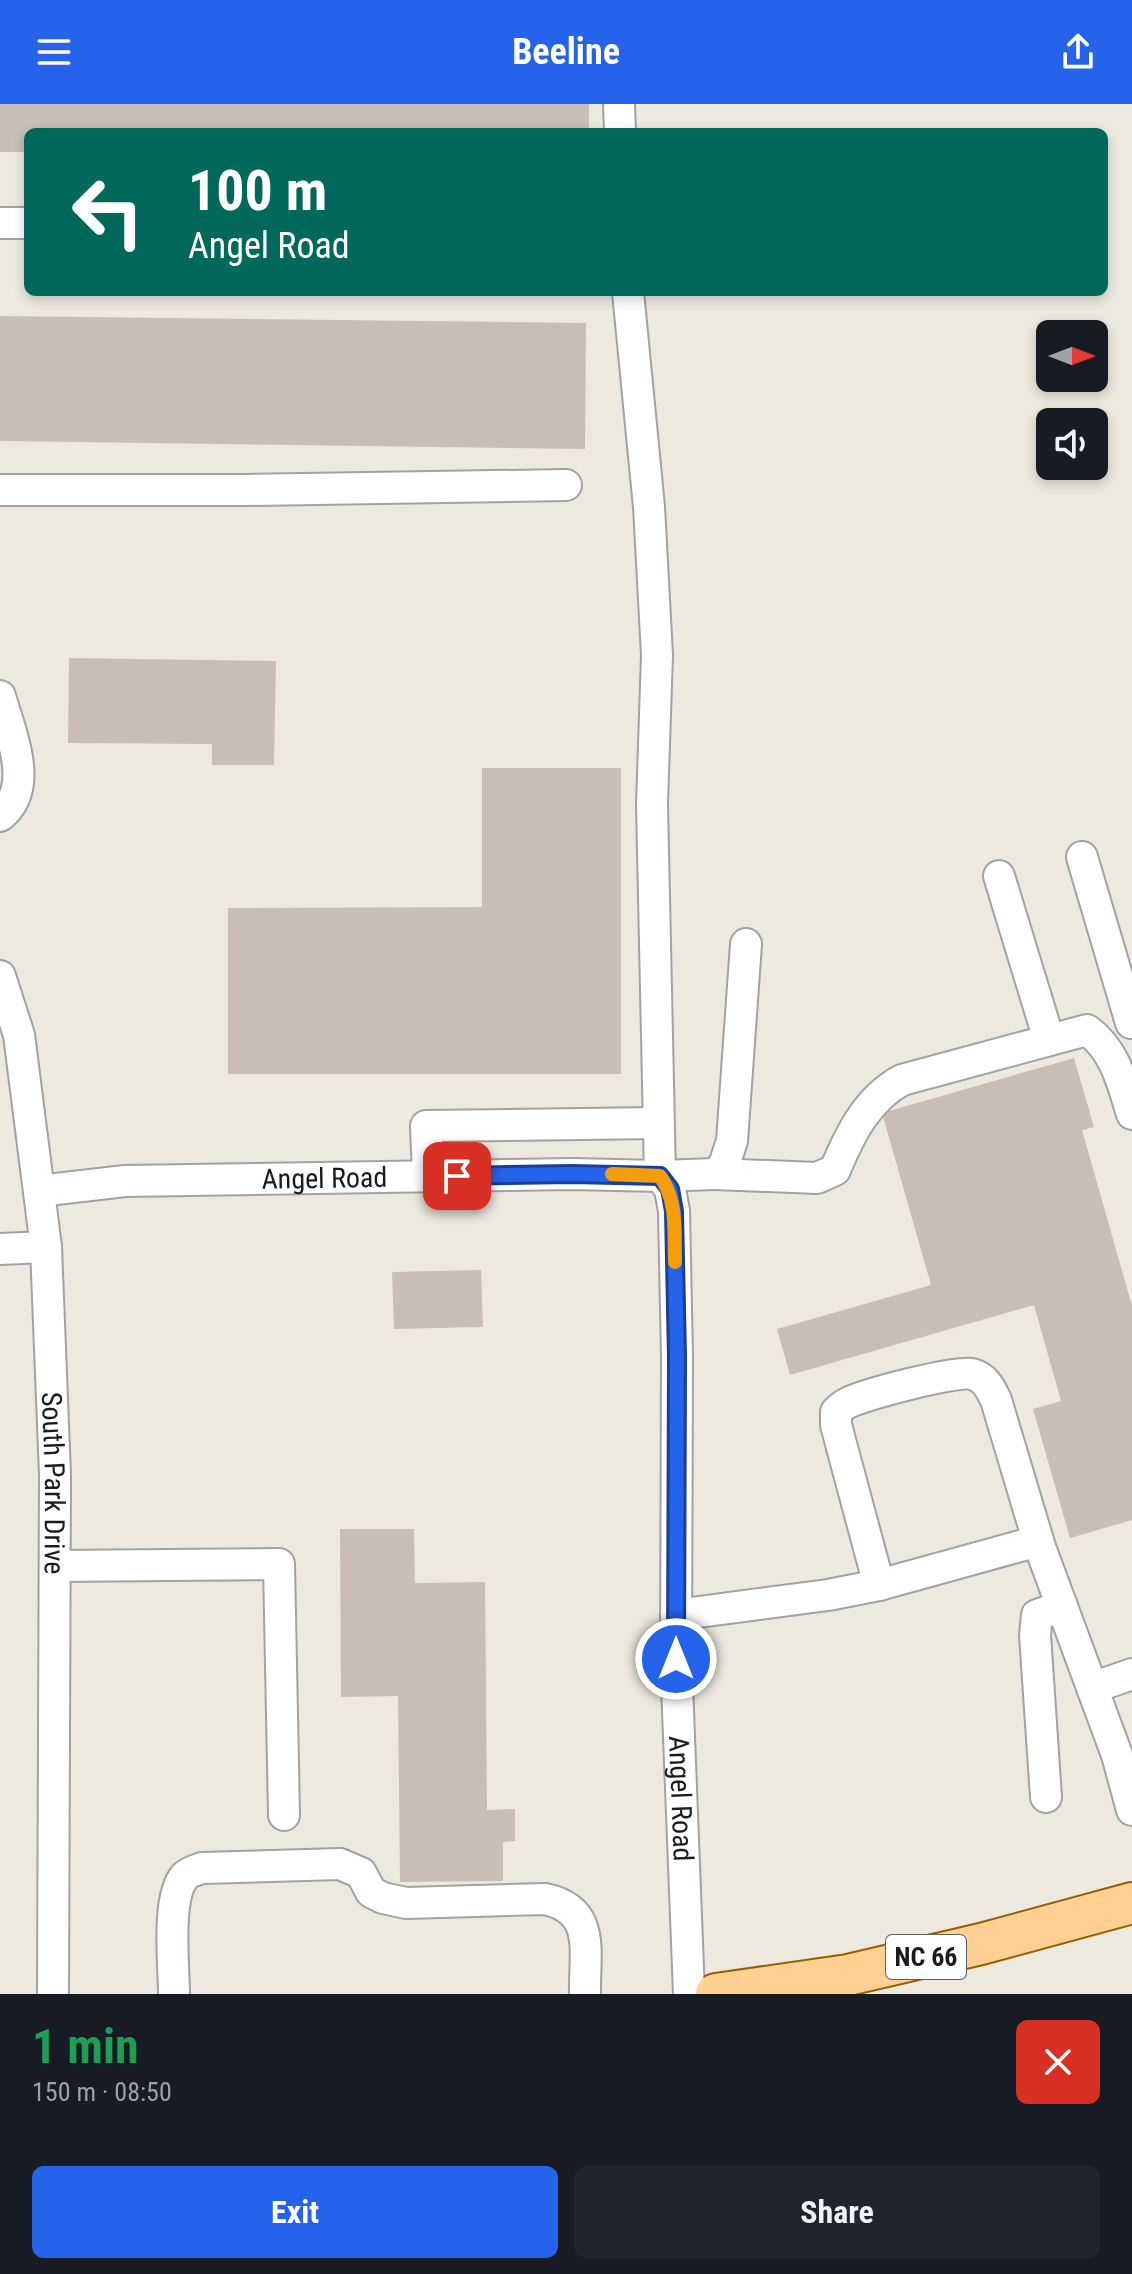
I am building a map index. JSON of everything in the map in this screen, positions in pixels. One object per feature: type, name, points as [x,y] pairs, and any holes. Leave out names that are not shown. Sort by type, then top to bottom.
[{"type":"main road","name":"NC 66","points":[[716,1994],[848,1975],[981,1944],[1132,1903]]},
{"type":"street","points":[[619,104],[620,128]]},
{"type":"street","points":[[0,223],[24,223]]},
{"type":"street","name":"Angel Road","points":[[628,296],[649,507],[657,655],[652,804],[657,1123],[660,1176],[670,1189],[674,1211],[676,1615],[689,1994]]},
{"type":"street","points":[[0,490],[566,485]]},
{"type":"street","points":[[0,696],[18,760],[18,790],[8,810],[0,816]]},
{"type":"street","points":[[1082,857],[1132,1023],[1095,1035]]},
{"type":"street","points":[[999,876],[1049,1040]]},
{"type":"street","points":[[715,1174],[724,1165],[732,1141],[746,944]]},
{"type":"street","name":"South Park Drive","points":[[0,976],[19,1035],[46,1247],[55,1475],[53,1994]]},
{"type":"street","points":[[660,1176],[715,1174],[817,1178],[835,1170],[844,1147],[871,1102],[882,1090],[902,1080],[1087,1030],[1095,1035],[1113,1058],[1132,1114]]},
{"type":"street","points":[[428,1177],[426,1126],[657,1123]]},
{"type":"street","name":"Angel Road","points":[[39,1191],[125,1181],[572,1174],[660,1176]]},
{"type":"street","points":[[0,1249],[46,1247]]},
{"type":"street","points":[[879,1585],[836,1425],[836,1412],[846,1403],[952,1374],[971,1374],[987,1382],[996,1400],[1038,1541],[1117,1755],[1132,1810]]},
{"type":"street","points":[[676,1615],[828,1595],[879,1585],[1038,1541]]},
{"type":"street","points":[[55,1566],[279,1564],[284,1815]]},
{"type":"street","points":[[1046,1797],[1035,1635],[1037,1615],[1062,1606]]},
{"type":"street","points":[[1092,1688],[1132,1674]]},
{"type":"street","points":[[174,1994],[174,1903],[186,1875],[202,1868],[340,1864],[361,1873],[371,1892],[406,1903],[545,1899],[561,1902],[572,1909],[583,1924],[585,1994]]},
{"type":"building","points":[[0,104],[589,104],[589,128],[24,128],[24,152],[0,152]]},
{"type":"building","points":[[0,316],[586,323],[585,449],[0,441]]},
{"type":"building","points":[[69,658],[276,661],[274,765],[212,765],[212,744],[68,743]]},
{"type":"building","points":[[482,768],[621,768],[621,1074],[228,1074],[228,908],[482,907]]},
{"type":"building","points":[[1074,1058],[1094,1127],[1082,1130],[1132,1306],[1132,1520],[1070,1538],[1033,1409],[1061,1401],[1034,1305],[790,1375],[777,1329],[931,1285],[882,1113]]},
{"type":"building","points":[[481,1270],[483,1327],[394,1329],[392,1272]]},
{"type":"building","points":[[340,1529],[414,1529],[415,1583],[485,1582],[487,1810],[515,1809],[515,1841],[503,1842],[503,1881],[400,1882],[398,1696],[341,1697]]},
{"type":"slow traffic","points":[[612,1174],[660,1176],[670,1189],[674,1211],[675,1262]]},
{"type":"route","points":[[457,1176],[660,1176],[670,1189],[674,1211],[677,1357],[676,1659]]}]
